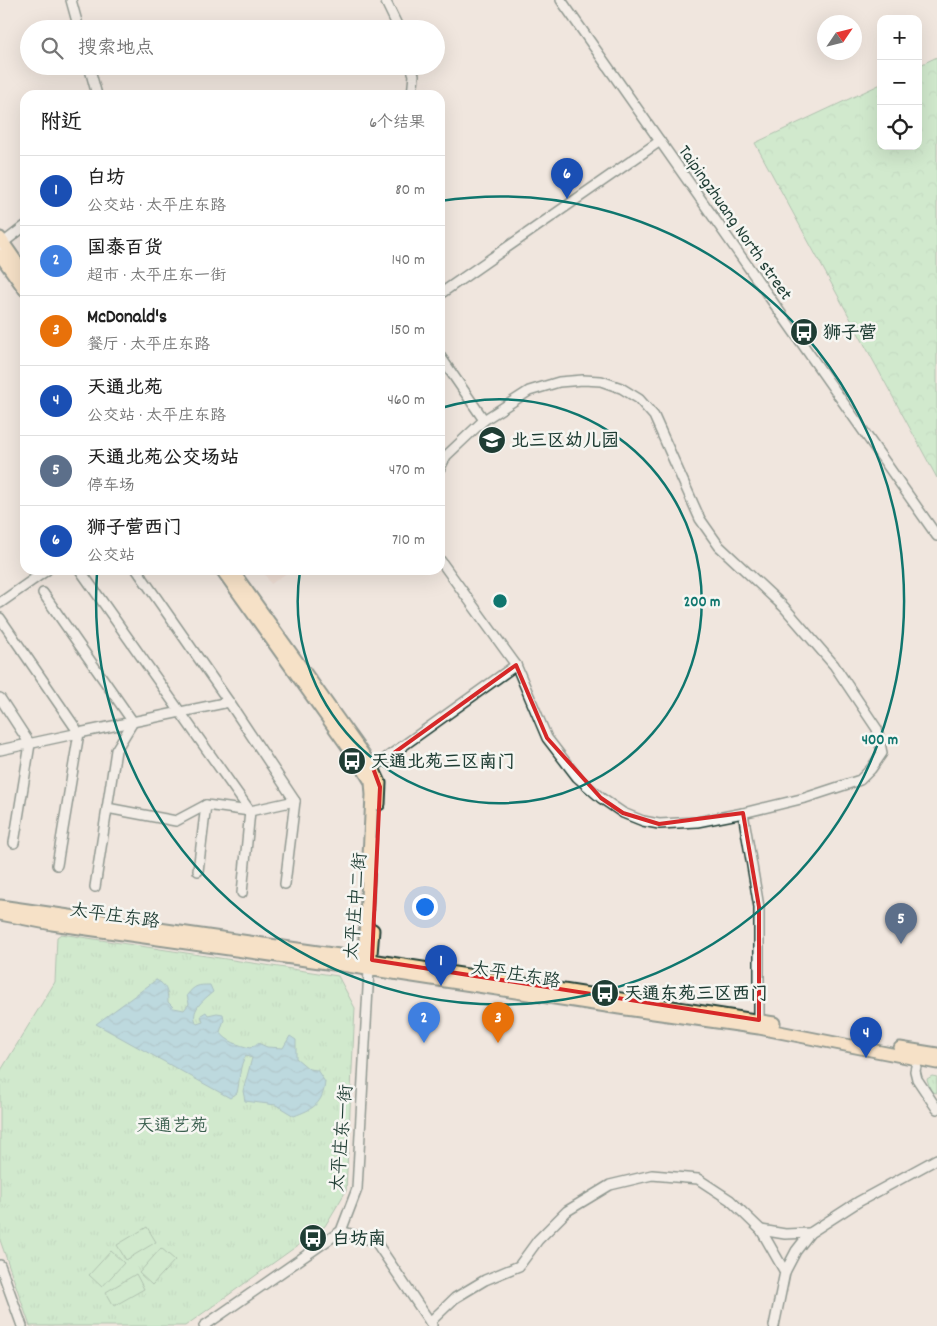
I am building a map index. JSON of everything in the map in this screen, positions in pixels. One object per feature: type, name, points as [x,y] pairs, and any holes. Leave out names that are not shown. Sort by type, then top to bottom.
[{"type":"main road","points":[[2,240],[20,267]]},
{"type":"main road","points":[[0,256],[20,283]]},
{"type":"main road","name":"太平庄中二街","points":[[226,575],[370,770],[379,777],[380,787],[368,963]]},
{"type":"main road","name":"太平庄中二街","points":[[235,575],[370,770]]},
{"type":"main road","name":"太平庄东路","points":[[0,906],[759,1024],[919,1055],[937,1062]]},
{"type":"main road","name":"太平庄东路","points":[[0,914],[52,924],[340,964],[368,963]]},
{"type":"main road","name":"太平庄东路","points":[[919,1055],[937,1054]]},
{"type":"street","points":[[71,0],[77,20]]},
{"type":"street","points":[[385,0],[394,20]]},
{"type":"street","name":"Taipingzhuang North street","points":[[561,0],[937,536]]},
{"type":"street","points":[[91,75],[96,90]]},
{"type":"street","points":[[412,90],[414,75]]},
{"type":"street","points":[[445,291],[660,141]]},
{"type":"street","points":[[0,256],[2,240],[20,229]]},
{"type":"street","points":[[445,363],[484,420]]},
{"type":"street","points":[[445,458],[484,420],[529,391],[558,382],[601,381],[621,388],[639,399],[654,416],[700,520],[718,546],[784,607],[834,665],[877,729],[882,753],[871,770],[860,780],[805,798],[697,822],[659,824],[643,821],[600,798],[577,777],[547,738],[516,665],[445,567]]},
{"type":"street","points":[[0,603],[40,575]]},
{"type":"street","points":[[83,575],[179,713],[250,811],[242,893]]},
{"type":"street","points":[[140,575],[295,801],[285,884]]},
{"type":"street","points":[[43,593],[133,722]]},
{"type":"street","points":[[0,618],[79,733],[57,865]]},
{"type":"street","points":[[370,770],[516,665]]},
{"type":"street","points":[[0,698],[30,744],[14,843]]},
{"type":"street","points":[[0,750],[229,702]]},
{"type":"street","points":[[94,887],[116,750],[133,722]]},
{"type":"street","points":[[106,808],[176,821],[206,805],[250,811],[295,801]]},
{"type":"street","points":[[198,872],[206,805]]},
{"type":"street","points":[[743,813],[759,907],[759,1024]]},
{"type":"street","name":"太平庄东一街","points":[[341,1231],[357,1189],[368,963]]},
{"type":"street","points":[[919,1055],[916,1071],[917,1079],[937,1109]]},
{"type":"street","points":[[774,1326],[785,1272],[796,1251],[810,1233],[858,1202],[937,1159]]},
{"type":"street","points":[[204,1326],[341,1231],[376,1242],[431,1324],[455,1298],[485,1280],[520,1266],[538,1240],[567,1211],[610,1185],[652,1175],[698,1179],[730,1200],[761,1230],[785,1272]]},
{"type":"street","points":[[761,1230],[785,1234],[810,1233]]},
{"type":"street","points":[[0,1265],[22,1326]]},
{"type":"highlighted area","points":[[516,665],[547,738],[601,798],[623,813],[659,824],[743,813],[759,907],[759,1020],[372,960],[380,787],[373,768]]},
{"type":"shaded area","points":[[265,575],[284,575],[271,584]]},
{"type":"green space","points":[[937,57],[937,478],[755,143],[877,86],[877,150],[922,150],[922,64]]},
{"type":"green space","name":"天通艺苑","points":[[61,934],[338,976],[355,1008],[346,1191],[325,1226],[185,1326],[30,1326],[0,1240],[0,1072],[55,982],[57,937]]},
{"type":"green space","points":[[932,1076],[937,1077],[937,1093],[931,1092],[927,1079]]},
{"type":"green space","points":[[147,1227],[156,1242],[126,1260],[117,1245]]},
{"type":"green space","points":[[161,1248],[175,1260],[152,1285],[139,1273]]},
{"type":"green space","points":[[111,1251],[124,1263],[102,1287],[89,1275]]},
{"type":"green space","points":[[136,1274],[144,1289],[114,1306],[106,1292]]},
{"type":"water","points":[[156,980],[166,989],[168,1002],[174,1008],[184,1010],[189,1004],[187,995],[192,989],[210,985],[213,992],[198,1006],[195,1019],[197,1024],[203,1022],[201,1015],[206,1012],[208,1015],[223,1014],[224,1020],[220,1032],[233,1043],[250,1048],[258,1043],[267,1047],[283,1048],[290,1036],[296,1040],[296,1058],[309,1069],[317,1070],[325,1082],[322,1096],[316,1105],[294,1116],[276,1105],[245,1101],[243,1091],[252,1058],[246,1056],[241,1068],[237,1093],[230,1098],[96,1024]]},
{"type":"place","name":"狮子营西门","points":[[567,199]]},
{"type":"place","name":"狮子营","points":[[804,332]]},
{"type":"place","name":"北三区幼儿园","points":[[492,440]]},
{"type":"place","name":"天通北苑三区南门","points":[[352,761]]},
{"type":"place","name":"天通北苑公交场站","points":[[901,944]]},
{"type":"place","name":"白坊","points":[[441,986]]},
{"type":"place","name":"天通东苑三区西门","points":[[605,993]]},
{"type":"place","name":"国泰百货","points":[[424,1043]]},
{"type":"place","name":"McDonald's","points":[[498,1043]]},
{"type":"place","name":"天通北苑","points":[[866,1058]]},
{"type":"place","name":"白坊南","points":[[313,1238]]}]
